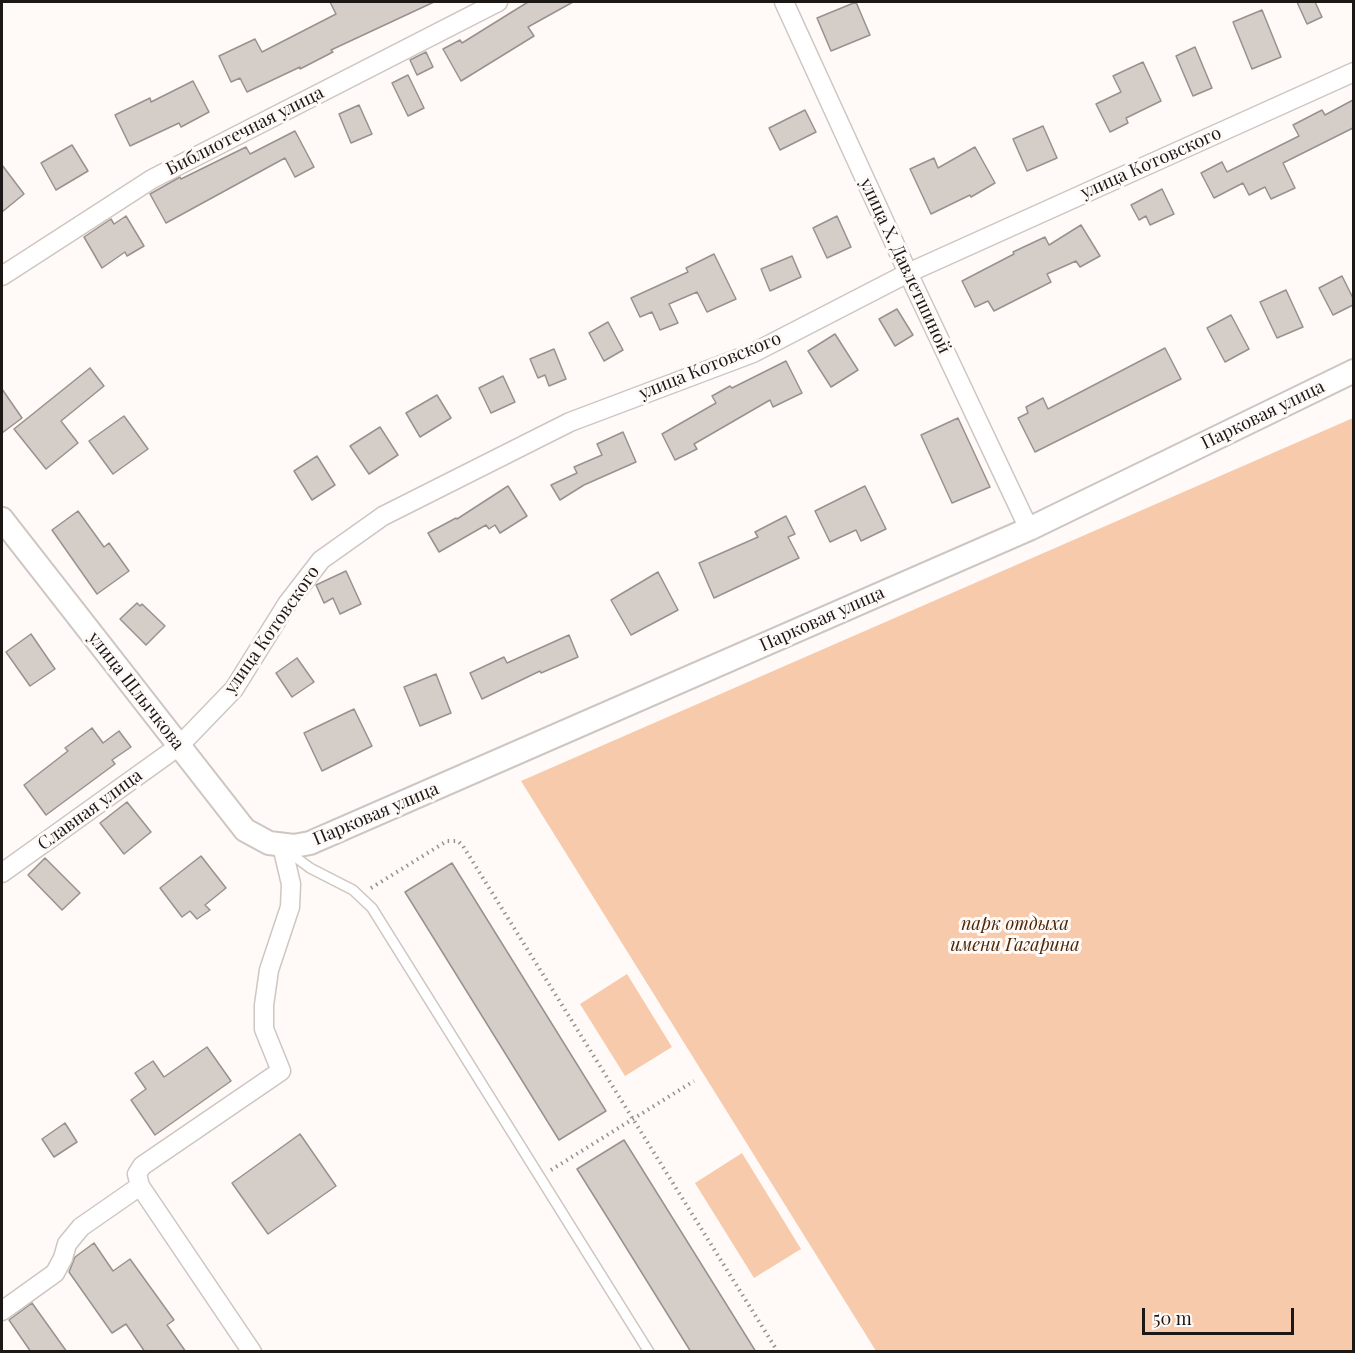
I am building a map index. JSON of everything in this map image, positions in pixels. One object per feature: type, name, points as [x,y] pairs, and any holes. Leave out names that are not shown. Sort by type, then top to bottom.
[{"type":"street","name":"Библиотечная улица","points":[[2,276],[152,179],[498,2]]},
{"type":"street","name":"улица Х. Давлетшиной","points":[[784,2],[908,273],[1029,529]]},
{"type":"street","name":"улица Котовского","points":[[179,746],[234,689],[287,604],[321,560],[383,516],[570,422],[753,353],[908,273],[1353,72]]},
{"type":"street","name":"Парковая улица","points":[[282,846],[310,843],[1029,529],[1353,371]]},
{"type":"street","name":"улица Шлычкова","points":[[2,519],[245,830],[258,839],[282,846]]},
{"type":"street","name":"Славная улица","points":[[2,873],[179,746]]},
{"type":"street","points":[[252,1352],[140,1186],[137,1174],[142,1166],[281,1071],[264,1029],[264,1005],[269,970],[290,907],[291,884],[282,846]]},
{"type":"street","points":[[2,1311],[55,1273],[67,1244],[81,1227],[140,1186]]},
{"type":"lane","points":[[282,846],[310,868],[360,895],[372,908],[649,1352]]},
{"type":"path","points":[[360,895],[447,841],[458,841],[463,846],[778,1352]]},
{"type":"path","points":[[540,1177],[694,1081]]},
{"type":"green space","name":"парк отдыха имени Гагарина","points":[[1353,418],[1353,1351],[876,1351],[521,781]]},
{"type":"green space","points":[[627,974],[672,1047],[625,1076],[580,1004]]},
{"type":"green space","points":[[742,1153],[801,1249],[754,1278],[695,1183]]},
{"type":"building","points":[[330,2],[434,2],[331,50],[333,52],[300,69],[300,67],[247,92],[240,78],[231,82],[219,56],[255,39],[262,52],[336,14]]},
{"type":"building","points":[[528,2],[573,2],[528,27],[534,36],[461,81],[443,49],[460,40],[462,43]]},
{"type":"building","points":[[856,2],[870,35],[831,51],[817,18]]},
{"type":"building","points":[[1297,2],[1315,2],[1322,17],[1307,24]]},
{"type":"building","points":[[1262,10],[1281,57],[1252,69],[1233,22]]},
{"type":"building","points":[[1195,47],[1212,88],[1193,96],[1176,56]]},
{"type":"building","points":[[426,52],[433,67],[417,75],[410,60]]},
{"type":"building","points":[[1143,62],[1161,101],[1126,118],[1128,123],[1110,132],[1096,104],[1121,92],[1113,76]]},
{"type":"building","points":[[408,75],[424,108],[408,116],[392,83]]},
{"type":"building","points":[[193,81],[209,112],[181,127],[179,123],[130,146],[115,115],[150,98],[151,102]]},
{"type":"building","points":[[1353,100],[1353,128],[1283,163],[1295,188],[1271,199],[1265,187],[1249,195],[1243,183],[1214,198],[1201,173],[1222,162],[1227,172],[1299,136],[1293,125],[1322,110],[1325,115]]},
{"type":"building","points":[[359,105],[372,134],[351,143],[339,114]]},
{"type":"building","points":[[805,110],[816,132],[780,150],[769,128]]},
{"type":"building","points":[[1043,126],[1057,158],[1027,171],[1013,139]]},
{"type":"building","points":[[295,131],[314,167],[295,177],[285,158],[166,223],[150,194],[180,177],[181,179],[246,147],[250,154]]},
{"type":"building","points":[[72,145],[88,171],[56,190],[41,163]]},
{"type":"building","points":[[975,147],[995,183],[971,197],[970,195],[931,214],[910,169],[934,158],[938,168]]},
{"type":"building","points":[[2,165],[24,194],[2,212]]},
{"type":"building","points":[[1162,189],[1174,214],[1150,225],[1146,216],[1139,220],[1131,205]]},
{"type":"building","points":[[126,216],[144,246],[127,256],[125,252],[102,268],[84,237],[111,219],[114,224]]},
{"type":"building","points":[[837,216],[851,247],[827,258],[813,228]]},
{"type":"building","points":[[1081,225],[1100,256],[1080,267],[1076,261],[1047,274],[1051,282],[994,311],[988,301],[975,307],[962,281],[1014,254],[1013,252],[1045,237],[1049,245]]},
{"type":"building","points":[[714,254],[736,299],[707,312],[697,292],[669,304],[678,323],[660,330],[652,312],[640,317],[631,298],[688,272],[686,268]]},
{"type":"building","points":[[792,256],[801,277],[770,291],[761,269]]},
{"type":"building","points":[[1342,276],[1353,298],[1353,305],[1333,315],[1319,288]]},
{"type":"building","points":[[1286,290],[1303,327],[1277,338],[1260,302]]},
{"type":"building","points":[[897,309],[913,335],[895,346],[879,319]]},
{"type":"building","points":[[1231,315],[1249,349],[1225,362],[1207,328]]},
{"type":"building","points":[[608,322],[623,350],[604,361],[589,333]]},
{"type":"building","points":[[835,334],[858,370],[831,387],[808,351]]},
{"type":"building","points":[[1165,348],[1181,379],[1035,452],[1018,418],[1028,413],[1026,407],[1043,398],[1048,409]]},
{"type":"building","points":[[554,349],[566,379],[549,386],[545,375],[538,378],[530,359]]},
{"type":"building","points":[[786,361],[802,393],[773,407],[770,400],[694,444],[697,449],[675,460],[662,434],[716,403],[712,396]]},
{"type":"building","points":[[90,368],[104,386],[61,421],[78,443],[46,469],[14,429]]},
{"type":"building","points":[[503,376],[515,402],[491,413],[479,388]]},
{"type":"building","points":[[2,389],[22,418],[2,433]]},
{"type":"building","points":[[437,395],[451,418],[420,437],[406,413]]},
{"type":"building","points":[[124,416],[148,449],[113,474],[89,441]]},
{"type":"building","points":[[958,418],[990,487],[952,503],[921,435]]},
{"type":"building","points":[[380,427],[398,455],[369,474],[350,446]]},
{"type":"building","points":[[623,432],[636,462],[584,485],[560,500],[551,485],[577,473],[574,467],[602,455],[597,444]]},
{"type":"building","points":[[317,456],[335,485],[312,500],[294,471]]},
{"type":"building","points":[[508,486],[527,516],[500,533],[495,525],[489,529],[486,525],[439,552],[428,533],[457,519]]},
{"type":"building","points":[[865,486],[886,529],[861,541],[856,530],[830,542],[815,511]]},
{"type":"building","points":[[78,511],[104,547],[109,543],[129,571],[97,594],[52,530]]},
{"type":"building","points":[[786,516],[795,534],[788,537],[799,558],[714,598],[699,563],[758,537],[755,532]]},
{"type":"building","points":[[346,571],[361,604],[340,614],[333,598],[324,603],[316,585]]},
{"type":"building","points":[[658,572],[678,610],[631,635],[611,600]]},
{"type":"building","points":[[137,603],[140,606],[142,604],[165,626],[146,645],[120,619]]},
{"type":"building","points":[[31,634],[55,669],[30,686],[6,652]]},
{"type":"building","points":[[569,635],[578,657],[541,673],[540,671],[482,699],[470,673],[504,657],[507,663]]},
{"type":"building","points":[[297,658],[314,682],[292,697],[276,673]]},
{"type":"building","points":[[436,674],[451,713],[420,726],[404,687]]},
{"type":"building","points":[[354,709],[372,746],[322,771],[304,733]]},
{"type":"building","points":[[92,728],[103,743],[119,731],[131,747],[112,760],[115,764],[46,815],[24,785],[68,751],[65,748]]},
{"type":"building","points":[[127,802],[151,832],[124,854],[100,823]]},
{"type":"building","points":[[201,856],[226,888],[205,905],[210,910],[197,919],[190,911],[182,917],[160,888]]},
{"type":"building","points":[[45,858],[80,893],[62,910],[28,875]]},
{"type":"building","points":[[452,863],[606,1111],[559,1140],[405,892]]},
{"type":"building","points":[[207,1047],[231,1081],[155,1135],[131,1100],[146,1089],[135,1073],[153,1061],[164,1077]]},
{"type":"building","points":[[65,1123],[77,1142],[54,1157],[42,1139]]},
{"type":"building","points":[[300,1134],[336,1186],[268,1234],[232,1183]]},
{"type":"building","points":[[624,1140],[756,1352],[691,1352],[577,1169]]},
{"type":"building","points":[[94,1243],[113,1271],[130,1259],[174,1320],[167,1325],[186,1352],[145,1352],[126,1324],[112,1333],[69,1272],[75,1257]]},
{"type":"building","points":[[32,1303],[67,1352],[31,1352],[9,1320]]}]
